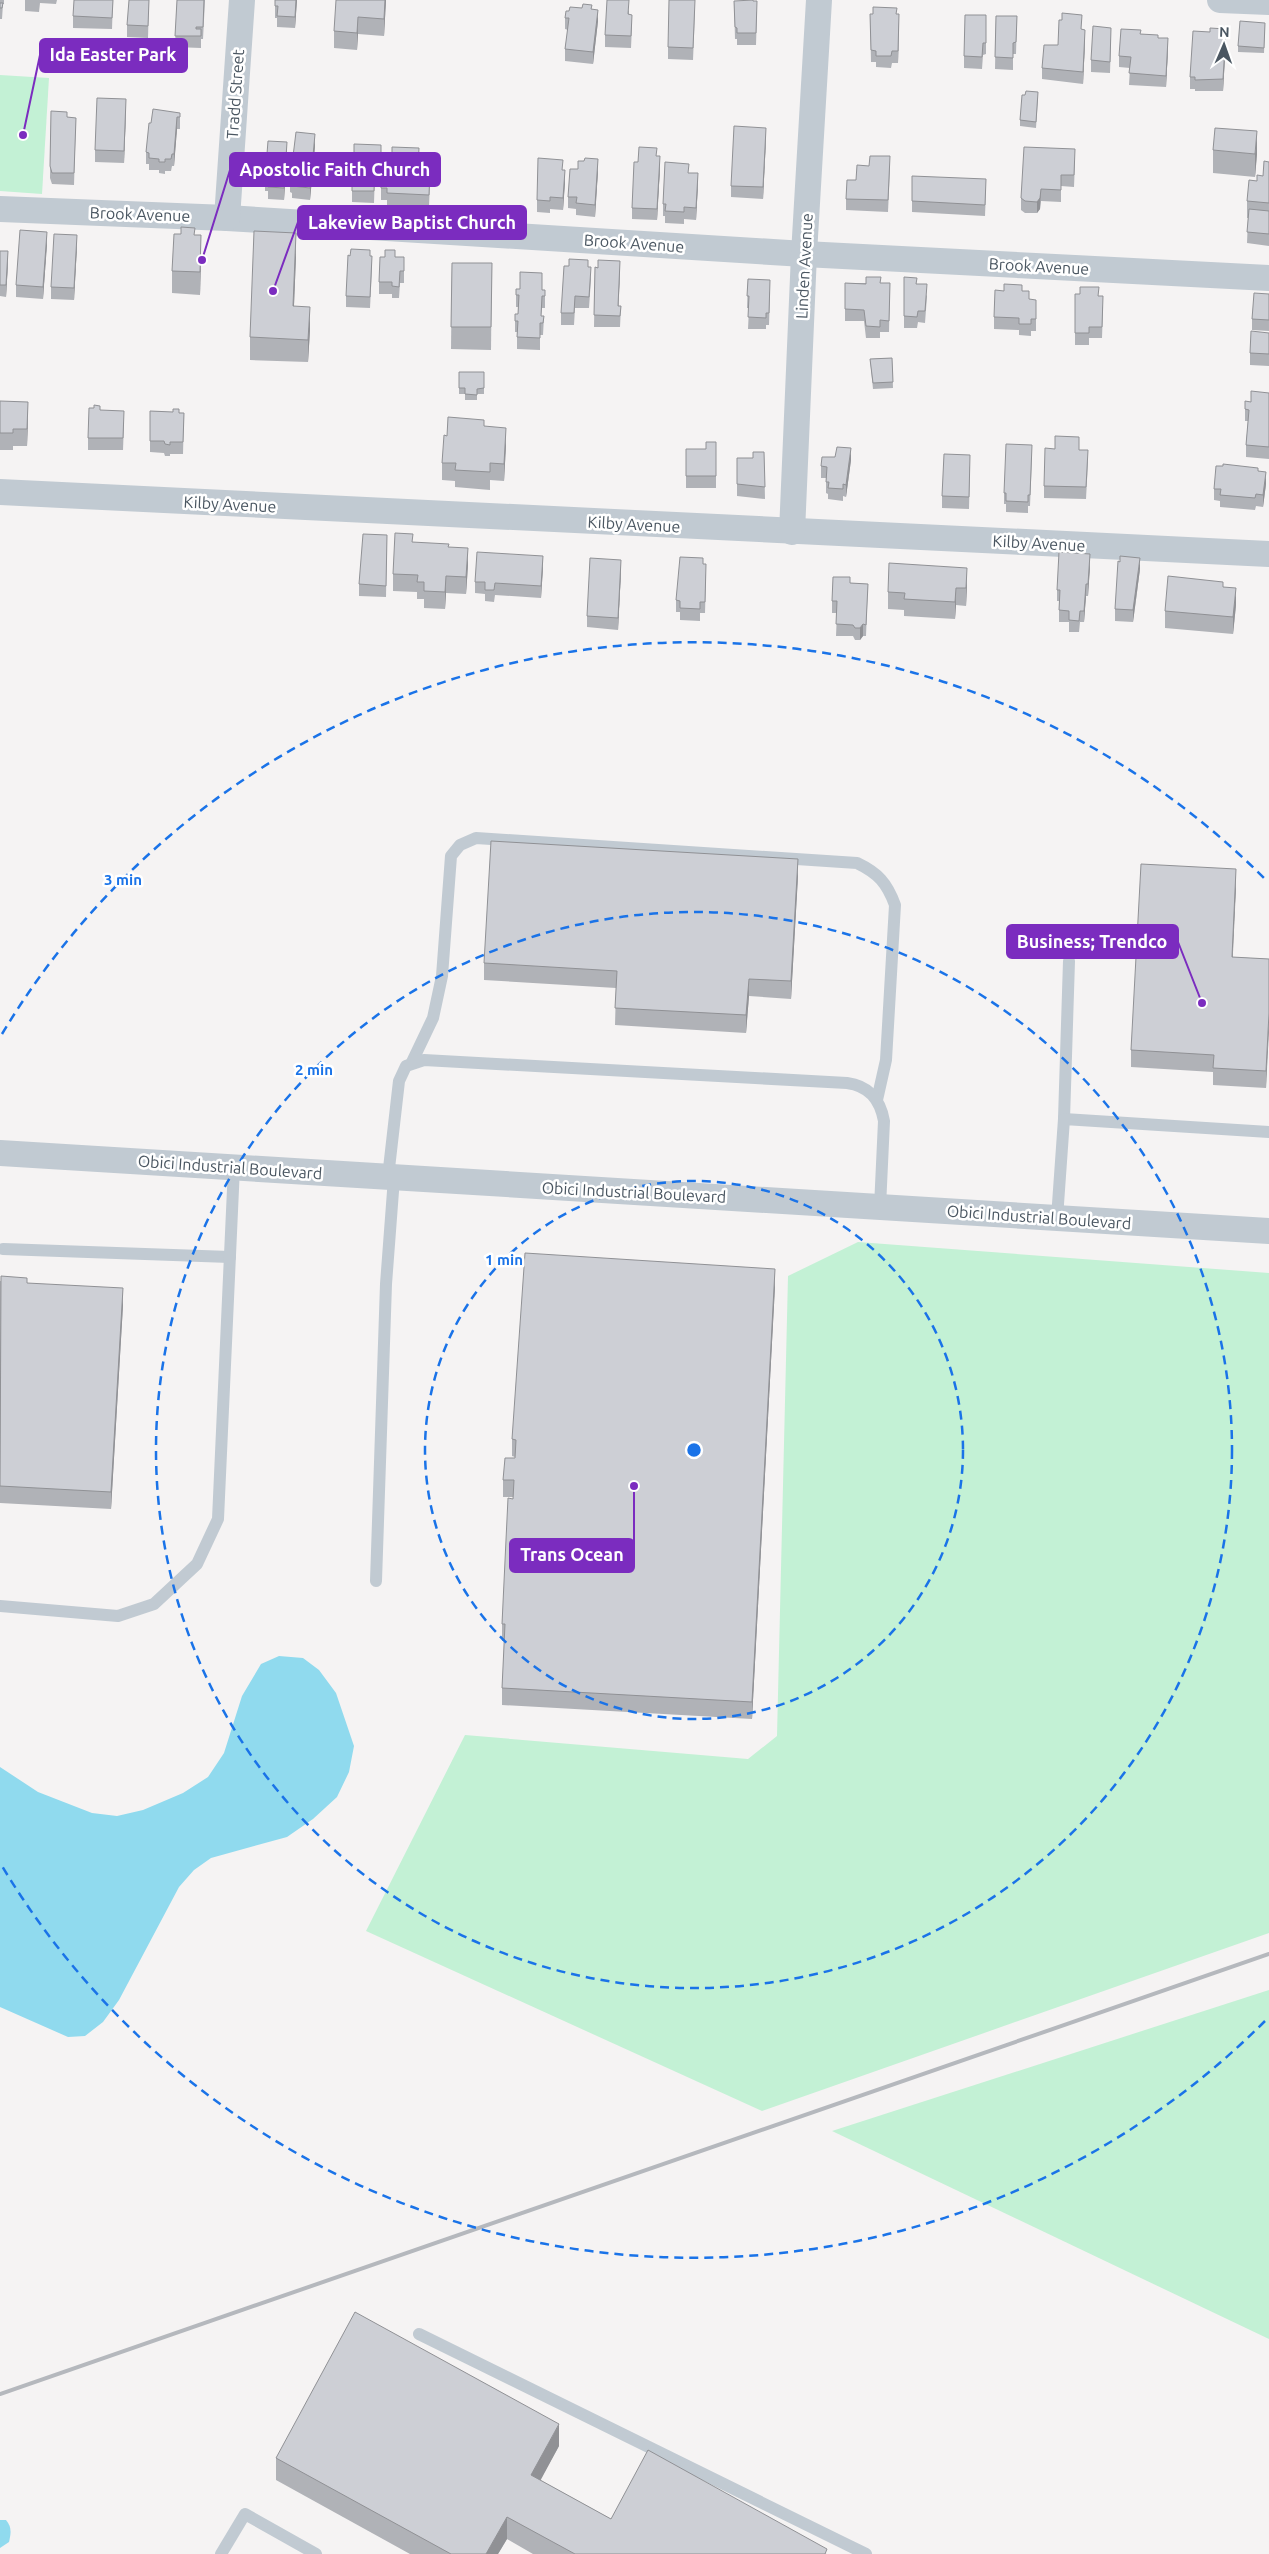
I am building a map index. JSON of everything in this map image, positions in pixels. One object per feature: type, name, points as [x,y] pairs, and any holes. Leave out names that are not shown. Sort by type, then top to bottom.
[{"type":"street","name":"Tradd Street","points":[[227,218],[242,0]]},
{"type":"street","name":"Linden Avenue","points":[[792,532],[804,254],[819,0]]},
{"type":"street","points":[[1220,0],[1269,2]]},
{"type":"street","name":"Brook Avenue","points":[[0,209],[227,218],[804,254],[1269,278]]},
{"type":"street","name":"Kilby Avenue","points":[[0,492],[1269,554]]},
{"type":"street","name":"Obici Industrial Boulevard","points":[[0,1153],[1269,1231]]},
{"type":"lane","points":[[376,1581],[386,1284],[391,1178],[399,1080],[402,1071],[412,1062],[433,1018],[442,976],[452,856],[460,845],[476,838],[857,863],[875,872],[889,887],[895,905],[886,1060],[877,1100]]},
{"type":"lane","points":[[1057,1218],[1064,1119],[1069,961]]},
{"type":"lane","points":[[412,1062],[424,1060],[485,1062],[847,1083],[863,1087],[877,1100],[884,1121],[880,1207]]},
{"type":"lane","points":[[1064,1119],[1269,1132]]},
{"type":"lane","points":[[0,1606],[118,1616],[154,1604],[197,1564],[218,1519],[234,1167]]},
{"type":"lane","points":[[3,1249],[230,1257]]},
{"type":"lane","points":[[419,2334],[866,2554]]},
{"type":"lane","points":[[222,2554],[245,2514],[316,2554]]},
{"type":"green space","points":[[0,75],[49,78],[42,194],[0,191]]},
{"type":"green space","points":[[858,1242],[1269,1273],[1269,1933],[762,2111],[366,1931],[465,1735],[748,1759],[777,1736],[788,1276]]},
{"type":"green space","points":[[1269,1990],[1269,2339],[832,2131]]},
{"type":"water","points":[[279,1656],[303,1658],[319,1670],[336,1693],[354,1746],[349,1772],[337,1797],[313,1819],[287,1837],[211,1858],[194,1870],[179,1887],[119,2000],[103,2022],[85,2036],[68,2037],[0,2007],[0,1767],[38,1792],[92,1813],[117,1816],[143,1810],[183,1793],[208,1777],[224,1753],[242,1696],[261,1664]]},
{"type":"water","points":[[0,2520],[6,2520],[11,2533],[9,2542],[0,2548]]},
{"type":"building","points":[[74,0],[113,0],[112,18],[73,16]]},
{"type":"building","points":[[129,0],[149,0],[148,26],[127,25]]},
{"type":"building","points":[[177,0],[204,0],[203,27],[196,27],[196,29],[201,29],[201,36],[175,36]]},
{"type":"building","points":[[275,0],[296,0],[295,17],[277,16],[278,6],[275,6]]},
{"type":"building","points":[[336,0],[385,0],[384,19],[358,17],[357,33],[334,31]]},
{"type":"building","points":[[607,0],[629,0],[628,14],[632,15],[631,36],[605,35]]},
{"type":"building","points":[[669,0],[695,0],[693,48],[668,47]]},
{"type":"building","points":[[734,1],[757,1],[756,33],[737,33]]},
{"type":"building","points":[[583,4],[592,5],[591,9],[598,10],[593,52],[565,49],[569,18],[565,18],[566,11],[569,11],[570,7],[582,8]]},
{"type":"building","points":[[873,7],[897,8],[896,14],[899,14],[898,51],[892,51],[891,56],[876,56],[876,51],[871,50],[870,14],[873,14]]},
{"type":"building","points":[[1062,13],[1082,15],[1081,29],[1085,30],[1083,72],[1042,68],[1044,45],[1058,45],[1059,20],[1062,20]]},
{"type":"building","points":[[965,15],[986,15],[986,43],[983,43],[982,57],[964,56]]},
{"type":"building","points":[[996,16],[1017,16],[1013,58],[995,57]]},
{"type":"building","points":[[1240,21],[1265,23],[1264,48],[1238,46]]},
{"type":"building","points":[[1093,26],[1111,28],[1110,62],[1091,60]]},
{"type":"building","points":[[1210,28],[1226,29],[1223,79],[1195,80],[1195,77],[1190,77],[1193,31],[1210,32]]},
{"type":"building","points":[[1121,29],[1141,30],[1140,34],[1158,35],[1158,38],[1168,38],[1166,76],[1129,73],[1131,57],[1119,56]]},
{"type":"building","points":[[1026,91],[1038,92],[1036,122],[1020,120],[1022,95],[1025,95]]},
{"type":"building","points":[[97,98],[126,99],[124,151],[95,150]]},
{"type":"building","points":[[153,109],[180,113],[180,117],[177,117],[174,154],[172,154],[171,159],[165,159],[165,162],[149,158],[149,153],[146,152],[149,123],[151,123]]},
{"type":"building","points":[[51,111],[67,112],[67,117],[76,118],[74,173],[52,173],[50,166]]},
{"type":"building","points":[[734,126],[766,128],[763,187],[731,186]]},
{"type":"building","points":[[1215,128],[1257,131],[1255,154],[1213,150]]},
{"type":"building","points":[[296,132],[315,134],[310,188],[292,186],[293,181],[290,181]]},
{"type":"building","points":[[268,141],[287,142],[284,188],[268,187],[268,180],[265,179]]},
{"type":"building","points":[[354,144],[381,145],[381,161],[375,160],[374,191],[352,191]]},
{"type":"building","points":[[392,147],[419,148],[418,169],[430,170],[429,195],[387,193],[387,188],[381,188],[382,167],[392,168]]},
{"type":"building","points":[[639,147],[657,148],[656,156],[660,156],[657,209],[632,208],[634,162],[638,162]]},
{"type":"building","points":[[1024,147],[1075,149],[1074,175],[1061,175],[1061,190],[1041,189],[1040,198],[1037,202],[1025,201],[1021,198]]},
{"type":"building","points":[[870,156],[890,156],[888,200],[846,199],[847,180],[856,180],[857,165],[869,166]]},
{"type":"building","points":[[538,158],[563,160],[562,170],[565,170],[563,198],[550,197],[550,201],[537,200]]},
{"type":"building","points":[[585,158],[598,159],[595,205],[576,203],[577,197],[568,197],[570,169],[578,169],[578,161],[584,161]]},
{"type":"building","points":[[1264,161],[1269,162],[1269,203],[1247,201],[1249,180],[1257,181],[1257,175],[1263,176]]},
{"type":"building","points":[[665,162],[689,164],[688,173],[698,173],[696,208],[684,207],[684,212],[665,211],[666,204],[663,204]]},
{"type":"building","points":[[912,176],[986,179],[985,205],[912,201]]},
{"type":"building","points":[[1249,209],[1269,211],[1269,234],[1247,232]]},
{"type":"building","points":[[181,227],[195,228],[194,235],[201,235],[200,272],[172,271],[174,234],[181,234]]},
{"type":"building","points":[[20,230],[47,232],[43,287],[16,285]]},
{"type":"building","points":[[254,231],[296,233],[293,306],[310,307],[308,340],[250,337]]},
{"type":"building","points":[[54,234],[77,235],[74,288],[51,287]]},
{"type":"building","points":[[351,249],[370,250],[370,256],[372,256],[370,297],[346,296],[348,255],[350,256]]},
{"type":"building","points":[[385,250],[395,250],[395,257],[404,257],[404,271],[400,271],[399,287],[392,286],[392,282],[379,282],[380,257],[385,257]]},
{"type":"building","points":[[0,251],[8,251],[6,285],[0,285]]},
{"type":"building","points":[[569,259],[588,260],[588,267],[591,267],[589,297],[575,296],[574,313],[561,313],[564,266],[569,266]]},
{"type":"building","points":[[598,260],[620,261],[618,306],[621,306],[620,316],[594,315],[595,267],[598,268]]},
{"type":"building","points":[[452,263],[492,263],[491,327],[451,327]]},
{"type":"building","points":[[520,272],[542,273],[542,290],[545,290],[545,296],[542,296],[541,316],[544,316],[543,323],[540,323],[540,338],[517,337],[518,321],[515,321],[515,314],[518,314],[519,295],[516,295],[516,289],[520,289]]},
{"type":"building","points":[[866,277],[881,277],[880,283],[890,283],[889,321],[880,320],[880,327],[866,326],[864,310],[845,309],[845,283],[866,284]]},
{"type":"building","points":[[904,277],[917,278],[916,284],[927,284],[925,311],[918,311],[917,317],[904,316]]},
{"type":"building","points":[[748,279],[770,280],[769,313],[766,313],[766,318],[748,317]]},
{"type":"building","points":[[1004,284],[1022,285],[1022,291],[1029,291],[1029,299],[1036,300],[1036,319],[1031,319],[1031,324],[1019,324],[1019,318],[994,317],[995,290],[1004,291]]},
{"type":"building","points":[[1080,287],[1099,287],[1098,296],[1103,296],[1102,327],[1089,327],[1089,333],[1075,333],[1075,294],[1080,294]]},
{"type":"building","points":[[1254,293],[1269,294],[1269,320],[1252,319]]},
{"type":"building","points":[[1251,331],[1269,333],[1269,354],[1250,353]]},
{"type":"building","points":[[892,358],[893,382],[873,383],[870,359]]},
{"type":"building","points":[[459,372],[484,372],[484,388],[477,389],[477,395],[465,394],[465,388],[459,388]]},
{"type":"building","points":[[1251,391],[1269,393],[1269,447],[1246,445],[1249,410],[1245,409],[1245,401],[1251,402]]},
{"type":"building","points":[[0,401],[28,402],[27,429],[13,429],[13,433],[0,433]]},
{"type":"building","points":[[94,405],[100,406],[100,410],[124,411],[123,438],[88,438],[89,408],[94,408]]},
{"type":"building","points":[[173,409],[179,409],[179,413],[184,413],[183,442],[170,442],[170,445],[165,444],[164,441],[150,441],[150,411],[173,412]]},
{"type":"building","points":[[448,417],[484,420],[484,426],[506,428],[504,464],[490,463],[490,472],[455,470],[456,463],[442,463],[444,435],[447,436]]},
{"type":"building","points":[[1055,436],[1079,437],[1079,450],[1088,450],[1086,487],[1044,486],[1045,448],[1055,449]]},
{"type":"building","points":[[706,442],[716,442],[716,476],[686,476],[686,449],[706,449]]},
{"type":"building","points":[[1006,444],[1032,445],[1030,495],[1028,495],[1028,502],[1006,501],[1006,493],[1004,493]]},
{"type":"building","points":[[837,447],[851,448],[846,485],[843,484],[843,489],[828,488],[829,482],[826,482],[827,467],[821,466],[822,457],[835,457]]},
{"type":"building","points":[[753,452],[764,452],[765,487],[737,484],[737,458],[753,458]]},
{"type":"building","points":[[944,454],[970,455],[969,497],[942,496]]},
{"type":"building","points":[[1223,464],[1258,468],[1258,471],[1266,472],[1263,495],[1256,494],[1255,498],[1220,495],[1221,489],[1214,489],[1216,466],[1223,466]]},
{"type":"building","points":[[395,533],[413,534],[412,542],[449,544],[448,547],[468,548],[466,577],[446,576],[445,592],[424,591],[424,582],[417,582],[418,575],[393,574]]},
{"type":"building","points":[[363,534],[387,535],[386,586],[359,584]]},
{"type":"building","points":[[477,552],[543,556],[541,586],[495,583],[494,590],[485,590],[485,582],[475,582]]},
{"type":"building","points":[[1059,552],[1090,554],[1084,611],[1080,611],[1079,621],[1069,620],[1069,611],[1059,610],[1060,590],[1057,590]]},
{"type":"building","points":[[1120,556],[1140,558],[1133,610],[1115,609],[1118,561],[1120,562]]},
{"type":"building","points":[[680,557],[703,558],[703,564],[706,564],[705,602],[700,602],[700,609],[680,608],[680,601],[676,600]]},
{"type":"building","points":[[590,558],[621,560],[618,618],[587,616]]},
{"type":"building","points":[[889,563],[967,568],[966,588],[956,588],[955,602],[904,599],[905,593],[888,592]]},
{"type":"building","points":[[1168,576],[1223,582],[1223,587],[1236,588],[1233,617],[1165,611]]},
{"type":"building","points":[[833,577],[850,577],[850,583],[868,584],[866,625],[863,624],[860,628],[855,628],[853,625],[836,624],[837,601],[832,601]]},
{"type":"building","points":[[491,841],[798,859],[791,981],[749,979],[746,1015],[615,1008],[617,971],[484,963]]},
{"type":"building","points":[[1141,864],[1236,869],[1232,957],[1269,959],[1266,1071],[1213,1068],[1214,1055],[1131,1050]]},
{"type":"building","points":[[525,1253],[775,1269],[752,1702],[502,1688],[505,1624],[502,1624],[508,1498],[513,1499],[514,1480],[503,1480],[505,1458],[515,1458],[516,1440],[512,1439]]},
{"type":"building","points":[[1,1276],[27,1278],[27,1283],[123,1288],[111,1492],[0,1486]]},
{"type":"building","points":[[355,2312],[559,2424],[531,2475],[611,2519],[648,2450],[827,2549],[825,2554],[575,2554],[507,2517],[486,2554],[451,2554],[276,2458]]},
{"type":"railway","points":[[0,2394],[1269,1954]]},
{"type":"place","name":"Ida Easter Park","points":[[23,135]]},
{"type":"place","name":"Apostolic Faith Church","points":[[202,260]]},
{"type":"place","name":"Lakeview Baptist Church","points":[[273,291]]},
{"type":"place","name":"Business; Trendco","points":[[1202,1003]]},
{"type":"place","name":"Trans Ocean","points":[[634,1486]]}]
